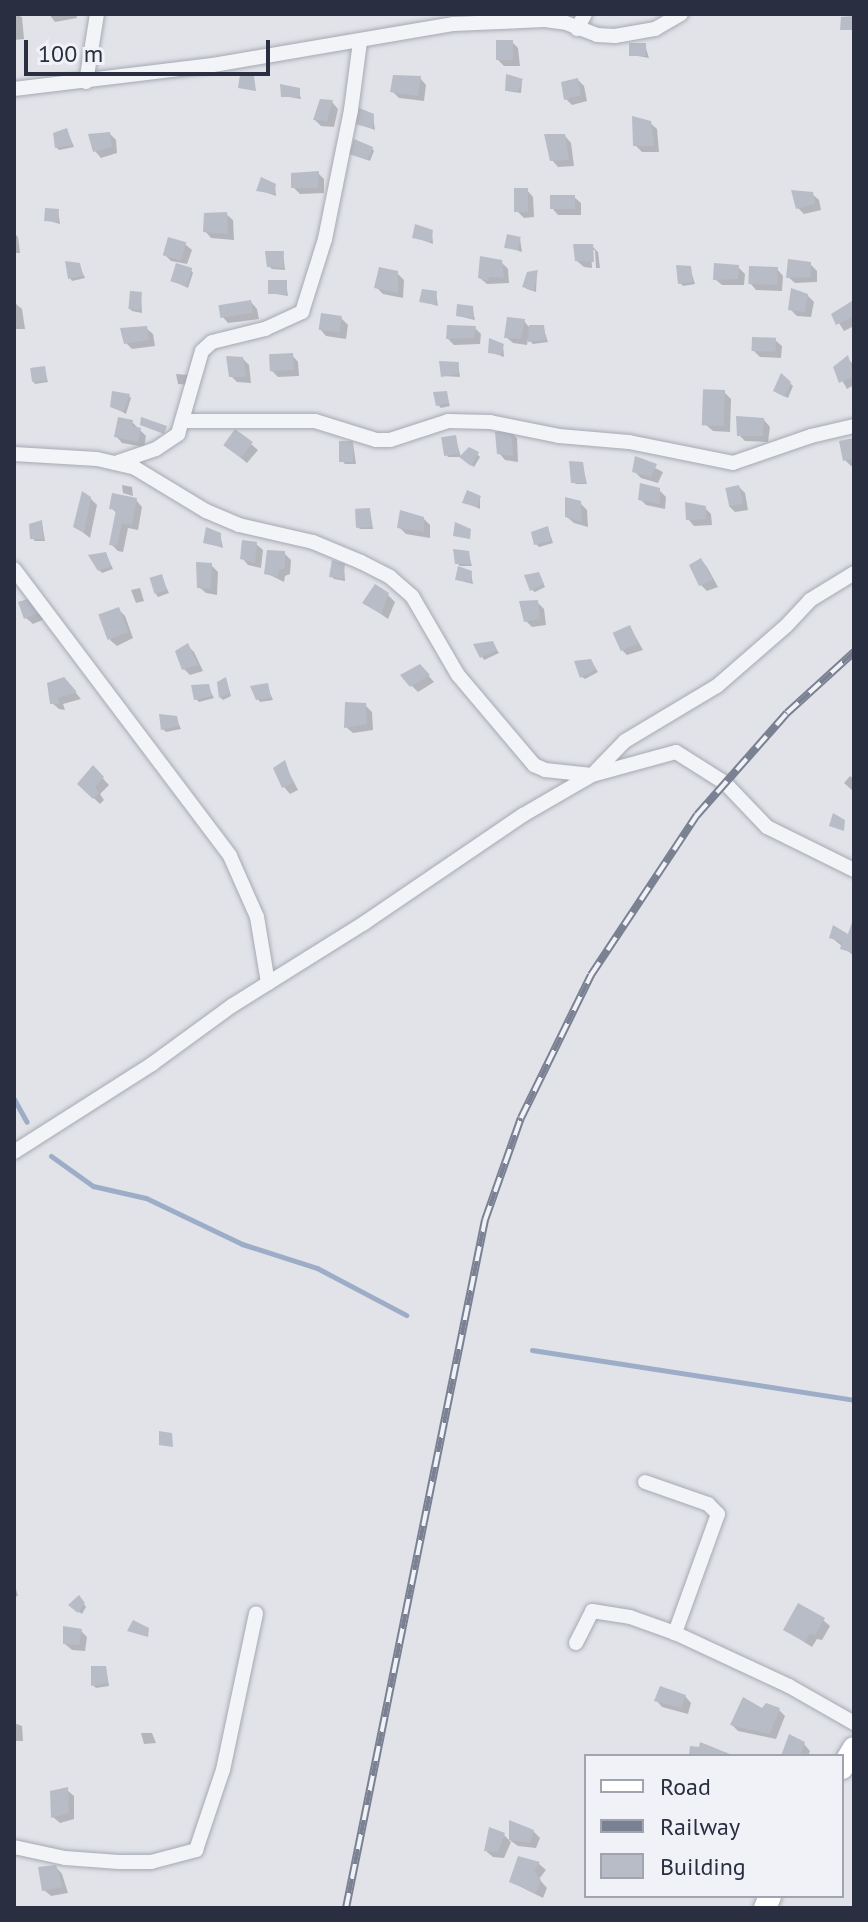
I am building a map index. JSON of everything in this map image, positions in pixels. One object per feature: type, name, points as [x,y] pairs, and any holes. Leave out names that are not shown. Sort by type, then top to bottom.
[{"type":"street","points":[[86,82],[97,14]]},
{"type":"street","points":[[577,29],[585,14]]},
{"type":"street","points":[[14,89],[86,82],[360,42],[453,24],[545,20],[597,35],[638,35],[681,14]]},
{"type":"street","points":[[115,463],[170,442],[185,421],[202,351],[212,342],[291,320],[302,312],[308,300],[340,169],[360,42]]},
{"type":"street","points":[[185,421],[315,421],[376,440],[390,440],[448,421],[490,422],[559,436],[629,442],[733,463],[811,436],[854,426]]},
{"type":"street","points":[[14,454],[115,463],[135,468],[206,511],[239,525],[313,542],[390,577],[412,596],[458,675],[534,765],[592,775]]},
{"type":"street","points":[[14,569],[230,856],[257,917],[268,983]]},
{"type":"street","points":[[592,775],[625,741],[717,686],[786,626],[810,600],[854,573]]},
{"type":"street","points":[[14,1152],[152,1064],[268,983],[523,815],[592,775],[676,752],[725,783],[767,827],[854,870]]},
{"type":"street","points":[[645,1482],[708,1504],[718,1514],[675,1633]]},
{"type":"street","points":[[576,1643],[592,1611],[630,1617],[675,1633],[789,1686],[854,1723]]},
{"type":"street","points":[[14,1847],[65,1858],[119,1862],[151,1862],[196,1850],[223,1770],[256,1613]]},
{"type":"building","points":[[854,16],[854,30],[840,30],[841,17]]},
{"type":"building","points":[[496,40],[513,40],[513,60],[496,60]]},
{"type":"building","points":[[629,43],[646,43],[646,56],[629,56]]},
{"type":"building","points":[[506,74],[523,79],[518,91],[505,91]]},
{"type":"building","points":[[240,75],[254,76],[256,91],[238,88]]},
{"type":"building","points":[[393,75],[421,76],[418,96],[390,92]]},
{"type":"building","points":[[578,78],[581,95],[564,100],[561,82]]},
{"type":"building","points":[[280,84],[300,88],[300,97],[281,97]]},
{"type":"building","points":[[320,99],[333,100],[327,121],[313,120]]},
{"type":"building","points":[[357,107],[374,114],[373,129],[355,124]]},
{"type":"building","points":[[632,116],[651,121],[654,146],[633,146]]},
{"type":"building","points":[[67,128],[72,145],[55,148],[53,133]]},
{"type":"building","points":[[110,132],[112,147],[93,152],[88,134]]},
{"type":"building","points":[[544,134],[565,134],[569,160],[550,161]]},
{"type":"building","points":[[354,139],[373,147],[367,160],[349,154]]},
{"type":"building","points":[[319,171],[318,188],[291,188],[291,173]]},
{"type":"building","points":[[261,177],[276,184],[274,194],[256,191]]},
{"type":"building","points":[[514,188],[528,188],[528,212],[514,212]]},
{"type":"building","points":[[791,190],[813,192],[815,204],[796,209]]},
{"type":"building","points":[[550,195],[575,195],[575,209],[550,209]]},
{"type":"building","points":[[45,208],[59,209],[58,222],[44,221]]},
{"type":"building","points":[[227,212],[228,234],[203,232],[204,213]]},
{"type":"building","points":[[415,224],[433,230],[431,242],[412,238]]},
{"type":"building","points":[[507,234],[521,237],[518,251],[504,248]]},
{"type":"building","points":[[168,237],[186,242],[181,261],[163,255]]},
{"type":"building","points":[[573,244],[593,244],[594,262],[575,261]]},
{"type":"building","points":[[265,251],[284,251],[283,268],[267,267]]},
{"type":"building","points":[[480,256],[502,260],[504,278],[489,277],[488,281],[478,278]]},
{"type":"building","points":[[788,259],[811,262],[811,277],[786,278]]},
{"type":"building","points":[[65,261],[80,263],[83,276],[68,279]]},
{"type":"building","points":[[176,263],[192,268],[187,286],[170,281]]},
{"type":"building","points":[[714,263],[739,265],[738,279],[713,280]]},
{"type":"building","points":[[676,265],[691,266],[693,282],[678,284]]},
{"type":"building","points":[[749,266],[778,267],[777,285],[748,284]]},
{"type":"building","points":[[379,267],[398,271],[398,293],[374,288]]},
{"type":"building","points":[[538,270],[534,290],[522,287],[527,272]]},
{"type":"building","points":[[268,280],[287,280],[287,294],[268,294]]},
{"type":"building","points":[[791,288],[808,294],[805,312],[788,310]]},
{"type":"building","points":[[422,289],[437,291],[436,305],[419,302]]},
{"type":"building","points":[[130,291],[142,292],[140,310],[128,309]]},
{"type":"building","points":[[251,300],[253,313],[220,318],[218,305]]},
{"type":"building","points":[[852,301],[854,316],[836,325],[831,314]]},
{"type":"building","points":[[457,304],[473,306],[474,318],[456,316]]},
{"type":"building","points":[[321,313],[342,316],[339,333],[319,330]]},
{"type":"building","points":[[507,317],[525,319],[521,339],[504,338]]},
{"type":"building","points":[[447,325],[476,326],[474,338],[446,339]]},
{"type":"building","points":[[529,325],[544,325],[546,340],[528,342]]},
{"type":"building","points":[[147,326],[149,340],[124,344],[120,328]]},
{"type":"building","points":[[752,337],[776,338],[775,352],[752,351]]},
{"type":"building","points":[[489,338],[504,344],[501,355],[488,353]]},
{"type":"building","points":[[293,353],[294,370],[270,371],[269,354]]},
{"type":"building","points":[[848,355],[854,376],[839,383],[833,367]]},
{"type":"building","points":[[226,356],[243,357],[246,377],[229,377]]},
{"type":"building","points":[[439,361],[459,362],[458,374],[441,377]]},
{"type":"building","points":[[45,366],[47,380],[32,382],[30,368]]},
{"type":"building","points":[[781,373],[791,382],[785,397],[773,391]]},
{"type":"building","points":[[703,389],[725,390],[724,426],[702,425]]},
{"type":"building","points":[[112,391],[130,394],[123,412],[110,407]]},
{"type":"building","points":[[447,391],[449,403],[436,406],[433,392]]},
{"type":"building","points":[[736,416],[764,418],[763,436],[737,436]]},
{"type":"building","points":[[118,417],[133,420],[132,426],[141,428],[138,442],[114,437]]},
{"type":"building","points":[[141,417],[167,426],[164,434],[140,425]]},
{"type":"building","points":[[235,429],[253,442],[241,458],[223,445]]},
{"type":"building","points":[[511,429],[513,456],[497,454],[495,432]]},
{"type":"building","points":[[456,435],[459,454],[444,456],[441,437]]},
{"type":"building","points":[[854,438],[854,458],[843,461],[839,441]]},
{"type":"building","points":[[339,441],[353,441],[353,462],[339,462]]},
{"type":"building","points":[[469,447],[479,452],[471,466],[459,457]]},
{"type":"building","points":[[635,456],[657,464],[651,477],[632,472]]},
{"type":"building","points":[[569,461],[583,462],[586,483],[571,483]]},
{"type":"building","points":[[640,483],[660,488],[660,504],[638,500]]},
{"type":"building","points":[[739,485],[743,504],[729,506],[725,488]]},
{"type":"building","points":[[467,490],[481,496],[477,507],[462,503]]},
{"type":"building","points":[[82,491],[91,497],[84,533],[73,527]]},
{"type":"building","points":[[112,493],[137,498],[132,525],[122,523],[117,546],[109,545],[116,510],[109,509]]},
{"type":"building","points":[[565,497],[581,501],[582,522],[565,517]]},
{"type":"building","points":[[685,502],[706,506],[706,519],[686,520]]},
{"type":"building","points":[[370,508],[371,527],[356,528],[355,509]]},
{"type":"building","points":[[400,510],[424,517],[424,532],[397,528]]},
{"type":"building","points":[[42,520],[43,539],[30,539],[29,524]]},
{"type":"building","points":[[455,522],[471,529],[470,539],[453,536]]},
{"type":"building","points":[[548,526],[551,541],[534,545],[531,532]]},
{"type":"building","points":[[206,527],[221,533],[221,547],[203,543]]},
{"type":"building","points":[[242,540],[257,542],[255,563],[240,559]]},
{"type":"building","points":[[453,549],[469,551],[471,564],[455,564]]},
{"type":"building","points":[[267,550],[285,551],[285,568],[279,570],[278,577],[264,574]]},
{"type":"building","points":[[106,552],[111,566],[98,571],[88,555]]},
{"type":"building","points":[[701,558],[713,580],[699,586],[689,565]]},
{"type":"building","points":[[332,560],[345,564],[343,579],[329,577]]},
{"type":"building","points":[[196,562],[212,563],[211,589],[197,588]]},
{"type":"building","points":[[458,566],[472,571],[471,582],[455,580]]},
{"type":"building","points":[[539,572],[544,584],[530,591],[524,575]]},
{"type":"building","points":[[162,574],[167,590],[155,594],[150,578]]},
{"type":"building","points":[[375,584],[389,593],[381,614],[362,603]]},
{"type":"building","points":[[34,597],[42,611],[24,619],[18,602]]},
{"type":"building","points":[[538,600],[540,619],[524,622],[519,601]]},
{"type":"building","points":[[119,607],[128,632],[108,640],[98,615]]},
{"type":"building","points":[[630,625],[638,643],[621,651],[613,633]]},
{"type":"building","points":[[493,641],[497,650],[480,658],[473,644]]},
{"type":"building","points":[[188,643],[198,665],[182,670],[175,651]]},
{"type":"building","points":[[591,659],[596,669],[580,678],[574,661]]},
{"type":"building","points":[[420,664],[430,675],[410,687],[400,675]]},
{"type":"building","points":[[64,677],[77,692],[58,698],[60,704],[50,704],[47,683]]},
{"type":"building","points":[[226,677],[230,693],[219,698],[217,682]]},
{"type":"building","points":[[268,683],[271,698],[256,700],[250,686]]},
{"type":"building","points":[[209,684],[212,696],[194,700],[191,685]]},
{"type":"building","points":[[345,702],[366,703],[367,724],[344,728]]},
{"type":"building","points":[[159,714],[177,716],[179,726],[161,730]]},
{"type":"building","points":[[285,760],[293,783],[282,788],[273,768]]},
{"type":"building","points":[[93,765],[104,777],[95,787],[99,793],[93,799],[77,784]]},
{"type":"building","points":[[833,813],[845,820],[844,831],[829,826]]},
{"type":"building","points":[[852,922],[854,953],[840,949],[842,942],[829,938],[833,925],[848,934]]},
{"type":"building","points":[[159,1431],[172,1433],[173,1447],[159,1445]]},
{"type":"building","points":[[79,1595],[85,1603],[78,1613],[68,1605]]},
{"type":"building","points":[[798,1603],[825,1618],[815,1635],[810,1634],[805,1642],[783,1630]]},
{"type":"building","points":[[133,1620],[149,1628],[148,1637],[127,1631]]},
{"type":"building","points":[[63,1626],[82,1629],[79,1645],[63,1644]]},
{"type":"building","points":[[91,1666],[106,1666],[108,1683],[91,1686]]},
{"type":"building","points":[[660,1686],[686,1695],[681,1708],[654,1701]]},
{"type":"building","points":[[743,1697],[762,1708],[766,1703],[780,1708],[770,1734],[730,1725]]},
{"type":"building","points":[[789,1734],[805,1742],[801,1754],[782,1754]]},
{"type":"building","points":[[700,1742],[730,1754],[689,1754],[690,1746],[699,1747]]},
{"type":"building","points":[[68,1787],[69,1813],[51,1818],[50,1791]]},
{"type":"building","points":[[509,1820],[534,1830],[530,1843],[509,1840]]},
{"type":"building","points":[[489,1827],[505,1833],[498,1852],[484,1851]]},
{"type":"building","points":[[518,1856],[540,1862],[534,1871],[541,1880],[536,1893],[509,1882]]},
{"type":"building","points":[[56,1865],[63,1887],[42,1891],[38,1867]]},
{"type":"waterway","points":[[14,1099],[27,1122]]},
{"type":"waterway","points":[[51,1156],[93,1186],[146,1198],[242,1244],[317,1268],[406,1315]]},
{"type":"waterway","points":[[532,1350],[854,1400]]},
{"type":"railway","points":[[346,1908],[485,1220],[521,1118],[591,975],[697,815],[787,713],[854,652]]}]
